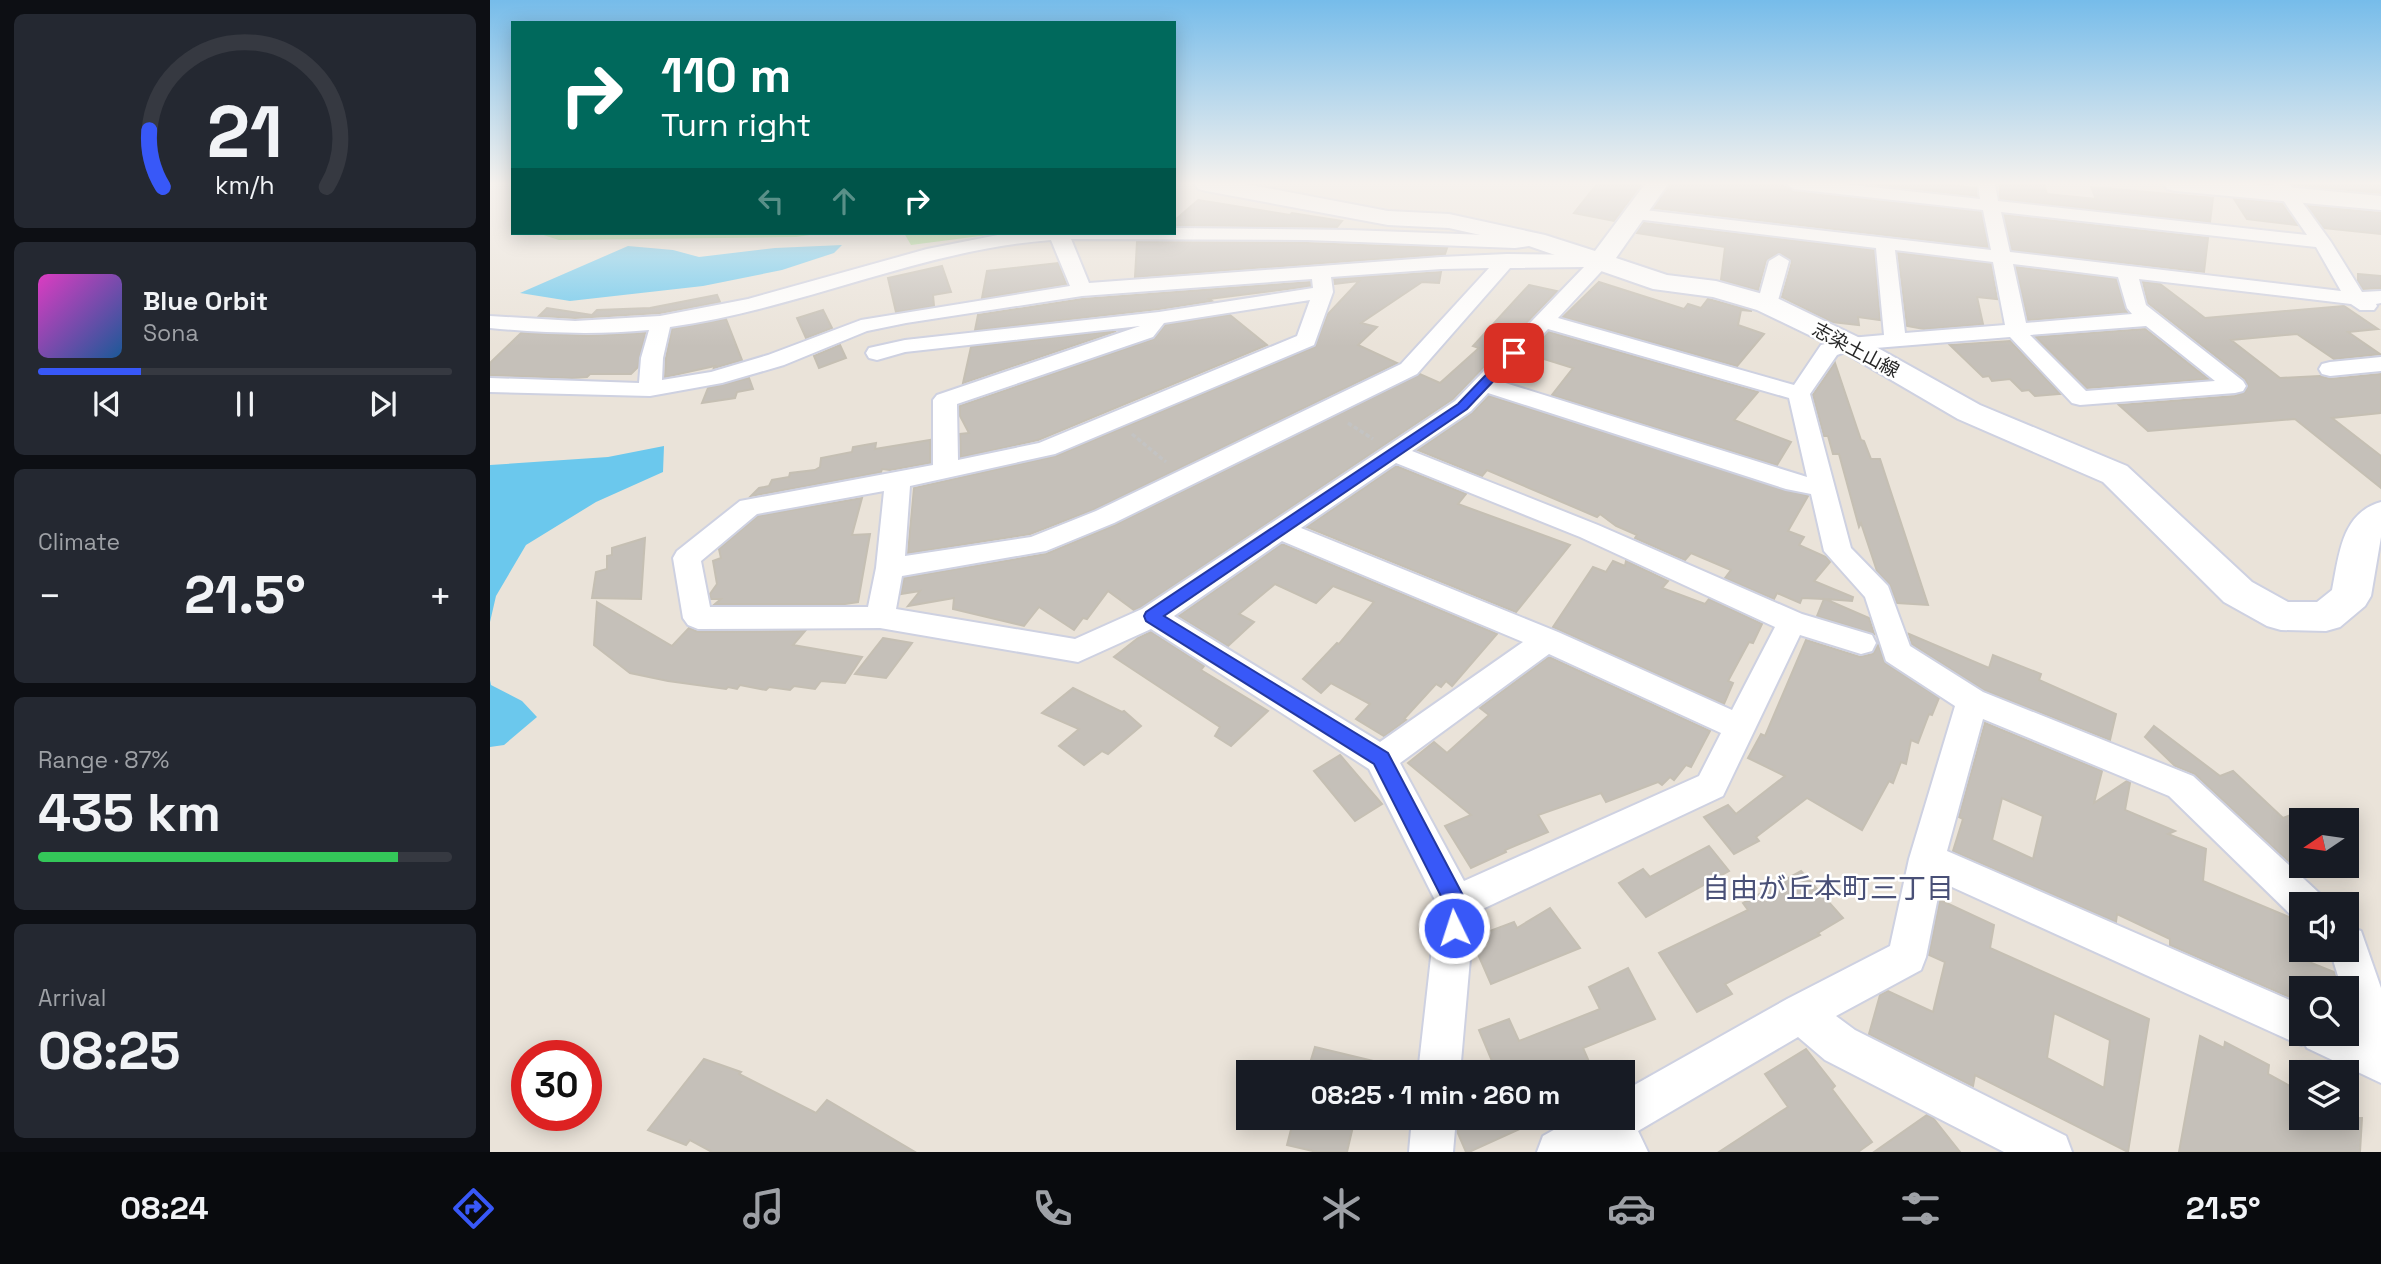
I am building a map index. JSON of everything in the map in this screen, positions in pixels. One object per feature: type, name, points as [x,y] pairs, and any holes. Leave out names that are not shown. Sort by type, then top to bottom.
[{"type":"main road","name":"志染土山線","points":[[1526,238],[1663,283],[1716,289],[1767,304],[1850,344],[1969,412],[2115,474],[2238,592],[2281,617],[2326,617],[2351,596],[2361,536],[2381,514]]},
{"type":"main road","points":[[1601,261],[1618,238]]},
{"type":"street","points":[[490,322],[554,327],[661,323],[717,313],[939,252],[1021,238]]},
{"type":"street","points":[[1061,238],[1082,290]]},
{"type":"street","points":[[1419,238],[1515,242],[1536,240]]},
{"type":"street","points":[[1833,238],[2356,299],[2381,297]]},
{"type":"street","points":[[1997,238],[2017,330],[2022,341],[2080,398],[2235,386],[2137,307],[2127,273]]},
{"type":"street","points":[[2291,238],[2322,242]]},
{"type":"street","points":[[2319,238],[2356,299],[2381,315]]},
{"type":"street","points":[[1885,244],[1895,340]]},
{"type":"street","points":[[490,385],[650,389],[714,377],[776,360],[860,326],[1082,290],[1322,281],[1507,260],[1601,261]]},
{"type":"street","points":[[890,568],[1036,545],[1105,517],[1409,369],[1507,260]]},
{"type":"street","points":[[1322,281],[1306,340],[1046,449],[898,481],[750,507],[687,558],[698,618],[880,617],[1078,651],[1152,616],[1463,406],[1601,261]]},
{"type":"street","points":[[1767,304],[1779,261]]},
{"type":"street","points":[[877,354],[905,346],[1029,330],[1159,318],[1322,281]]},
{"type":"street","points":[[946,471],[945,400],[1146,332],[1159,318]]},
{"type":"street","points":[[2151,319],[1850,344],[1829,350],[1799,394],[1838,551],[1878,593],[1897,653],[1972,701],[2181,786],[2292,892]]},
{"type":"street","points":[[1544,321],[1799,394]]},
{"type":"street","points":[[650,389],[652,358],[661,323]]},
{"type":"street","points":[[2330,369],[2381,364]]},
{"type":"street","points":[[1484,384],[1795,483],[1822,488]]},
{"type":"street","points":[[1394,453],[1589,531],[1792,622],[1861,643]]},
{"type":"street","points":[[880,617],[890,568],[898,481]]},
{"type":"street","points":[[1280,530],[1547,640],[1740,728]]},
{"type":"street","points":[[1152,616],[1381,759],[1456,903],[1440,1060]]},
{"type":"street","points":[[1456,903],[1711,786],[1792,622]]},
{"type":"street","points":[[1381,759],[1547,640]]},
{"type":"street","points":[[1635,1116],[1801,1013],[1907,957],[1927,859],[1972,701]]},
{"type":"street","points":[[1927,859],[2289,1020]]},
{"type":"street","points":[[2353,962],[2381,1049]]},
{"type":"street","points":[[1801,1013],[1840,1045],[2050,1152]]},
{"type":"street","points":[[2347,1046],[2381,1062]]},
{"type":"street","points":[[1431,1152],[1433,1130]]},
{"type":"street","points":[[1559,1152],[1611,1130]]},
{"type":"path","points":[[1327,409],[1394,453]]},
{"type":"path","points":[[1115,420],[1185,478]]},
{"type":"green space","points":[[552,238],[736,238],[559,240]]},
{"type":"green space","points":[[907,238],[967,238],[911,245]]},
{"type":"water","points":[[842,245],[834,253],[782,270],[703,286],[570,301],[520,293],[628,246],[673,250],[699,257],[775,248]]},
{"type":"water","points":[[664,446],[663,472],[596,502],[526,545],[496,596],[490,622],[490,465],[608,457]]},
{"type":"water","points":[[490,680],[491,685],[522,701],[537,717],[504,745],[490,747]]},
{"type":"building","points":[[1667,238],[1770,238],[1874,250],[1880,320],[1858,317],[1859,325],[1832,322],[1782,297],[1792,262],[1780,253],[1766,260],[1758,290],[1721,280],[1725,247]]},
{"type":"building","points":[[1909,238],[1986,238],[1988,247]]},
{"type":"building","points":[[2009,238],[2208,238],[2204,272],[2012,250]]},
{"type":"building","points":[[1137,242],[1307,243],[1447,248],[1445,254],[1135,277]]},
{"type":"building","points":[[1898,253],[1991,264],[1997,299],[1977,297],[1983,324],[1924,329],[1907,326]]},
{"type":"building","points":[[1058,263],[1066,284],[982,298],[987,271]]},
{"type":"building","points":[[942,266],[951,292],[933,295],[934,306],[896,312],[888,278]]},
{"type":"building","points":[[2016,267],[2116,279],[2127,312],[2028,320]]},
{"type":"building","points":[[1441,272],[1439,283],[1422,282],[1361,323],[1377,327],[1358,345],[1397,363],[1095,509],[1030,534],[908,553],[914,488],[1056,456],[1315,347],[1328,314],[1359,281],[1335,284],[1334,279]]},
{"type":"building","points":[[2358,274],[2381,276],[2381,288],[2363,289],[2358,281]]},
{"type":"building","points":[[1310,282],[1310,286],[1209,299],[1212,301],[1159,309],[975,330],[978,315],[1082,299]]},
{"type":"building","points":[[1599,282],[1684,309],[1688,304],[1701,308],[1708,299],[1752,311],[1741,310],[1738,325],[1764,334],[1737,366],[1563,317]]},
{"type":"building","points":[[2143,282],[2160,284],[2205,318],[2344,306],[2378,329],[2348,332],[2380,354],[2334,359],[2297,334],[2231,340],[2280,378],[2320,376],[2330,379],[2381,374],[2381,413],[2332,418],[2381,456],[2381,488],[2295,419],[2148,431],[2119,405],[2235,396],[2245,392],[2248,385],[2245,379],[2148,303]]},
{"type":"building","points":[[1529,285],[1557,291],[1453,399],[1141,607],[1134,610],[1108,591],[1087,619],[1083,618],[1074,630],[1039,607],[1024,626],[953,609],[954,598],[908,606],[920,591],[901,594],[904,578],[1046,554],[1115,525],[1420,374],[1440,383],[1479,348],[1473,346]]},
{"type":"building","points":[[717,295],[720,302],[660,313],[575,318],[539,316],[547,308],[592,315],[597,310],[650,308]]},
{"type":"building","points":[[823,310],[832,328],[806,338],[797,318]]},
{"type":"building","points":[[1230,315],[1267,345],[1038,440],[961,457],[960,434],[969,433],[960,416],[960,406],[1154,339],[1165,325]]},
{"type":"building","points":[[726,319],[742,360],[665,377],[672,329]]},
{"type":"building","points":[[2145,329],[2208,379],[2087,388],[2036,337]]},
{"type":"building","points":[[1116,331],[963,383],[971,347]]},
{"type":"building","points":[[1549,332],[1758,392],[1734,420],[1791,442],[1777,465],[1552,395],[1573,368],[1528,354]]},
{"type":"building","points":[[521,333],[589,336],[645,333],[638,367],[631,374],[590,374],[587,377],[572,378],[490,375],[490,363]]},
{"type":"building","points":[[2010,341],[2060,394],[2035,396],[2029,390],[2022,391],[2010,379],[1992,381],[1989,376],[1983,377],[1950,345]]},
{"type":"building","points":[[840,345],[846,358],[819,368],[814,356]]},
{"type":"building","points":[[1835,363],[1861,440],[1864,441],[1871,459],[1880,459],[1928,605],[1897,603],[1890,585],[1877,571],[1861,523],[1859,527],[1839,454],[1833,454],[1828,436],[1824,436],[1813,395]]},
{"type":"building","points":[[749,378],[753,389],[737,392],[735,398],[702,403],[708,388]]},
{"type":"building","points":[[1489,396],[1808,496],[1788,531],[1804,537],[1799,545],[1826,557],[1830,562],[1814,581],[1853,597],[1852,601],[1825,599],[1869,618],[1874,634],[1817,616],[1824,599],[1802,598],[1800,603],[1777,593],[1774,599],[1725,578],[1731,570],[1691,553],[1685,560],[1635,538],[1637,535],[1616,526],[1600,514],[1597,517],[1487,470],[1482,476],[1418,450],[1472,413]]},
{"type":"building","points":[[930,440],[930,463],[882,469],[881,472],[751,496],[759,488],[769,486],[772,480],[789,477],[790,473],[815,470],[820,467],[821,458],[852,452],[853,447],[876,443],[875,449]]},
{"type":"building","points":[[1396,466],[1466,494],[1458,504],[1570,545],[1516,612],[1307,527]]},
{"type":"building","points":[[862,498],[852,535],[870,534],[858,602],[715,604],[721,599],[711,599],[710,594],[717,584],[713,561],[721,558],[719,549],[758,516]]},
{"type":"building","points":[[645,538],[641,599],[592,598],[596,572],[607,569],[607,556],[612,555],[612,548]]},
{"type":"building","points":[[1282,544],[1497,634],[1452,686],[1446,681],[1441,687],[1436,684],[1404,719],[1406,720],[1384,736],[1356,719],[1370,704],[1331,683],[1321,693],[1303,679],[1337,643],[1339,644],[1374,602],[1333,586],[1316,603],[1275,584],[1239,614],[1254,622],[1228,646],[1179,616]]},
{"type":"building","points":[[1613,561],[1625,566],[1626,561],[1668,581],[1662,588],[1705,604],[1709,599],[1762,624],[1728,681],[1733,683],[1724,704],[1553,627],[1593,567],[1606,572]]},
{"type":"building","points":[[597,602],[672,646],[689,628],[698,632],[805,631],[793,645],[862,657],[845,683],[821,681],[815,689],[794,686],[790,690],[769,687],[766,690],[740,685],[737,689],[726,689],[668,681],[630,673],[594,645]]},
{"type":"building","points":[[1151,632],[1204,666],[1201,670],[1268,711],[1231,746],[1215,736],[1220,727],[1114,657],[1138,638]]},
{"type":"building","points":[[1909,634],[1989,668],[1993,655],[2041,674],[2039,680],[2116,714],[2110,740],[1984,690],[1912,644]]},
{"type":"building","points":[[883,638],[912,643],[886,678],[855,674]]},
{"type":"building","points":[[1806,640],[1860,657],[1873,654],[1878,645],[1885,663],[1939,698],[1932,715],[1929,714],[1918,743],[1911,740],[1906,764],[1901,762],[1893,783],[1889,781],[1862,830],[1807,798],[1756,837],[1759,841],[1734,854],[1704,817],[1728,805],[1736,814],[1785,776],[1748,758],[1761,734],[1765,736]]},
{"type":"building","points":[[1549,657],[1710,731],[1691,767],[1686,765],[1674,780],[1670,777],[1662,785],[1658,782],[1606,802],[1601,793],[1538,815],[1548,832],[1471,868],[1445,826],[1471,815],[1408,763],[1434,742],[1447,753],[1489,715],[1480,708]]},
{"type":"building","points":[[1073,688],[1124,711],[1141,726],[1108,754],[1102,751],[1084,765],[1059,746],[1079,729],[1042,713]]},
{"type":"building","points":[[1985,723],[2102,771],[2094,803],[2127,781],[2130,783],[2125,810],[2175,831],[2168,834],[2206,849],[2203,881],[2289,917],[2289,962],[2309,962],[2334,972],[2335,976],[2289,976],[2289,997],[2170,945],[2170,939],[2117,914],[2116,922],[1953,851],[1963,819],[1959,817]],"holes":[[[2002,798],[2043,816],[2033,859],[1992,840]]]},
{"type":"building","points":[[2154,726],[2220,776],[2233,771],[2283,818],[2289,816],[2289,862],[2195,774],[2175,766],[2145,737]]},
{"type":"building","points":[[1340,755],[1382,804],[1355,821],[1314,771]]},
{"type":"building","points":[[1709,846],[1729,871],[1646,917],[1619,883],[1643,869],[1650,877]]},
{"type":"building","points":[[1801,871],[1843,918],[1818,933],[1820,935],[1725,984],[1732,994],[1697,1012],[1659,953],[1748,910],[1743,903]]},
{"type":"building","points":[[1940,900],[1994,925],[1990,948],[2149,1019],[2128,1152],[1975,1075],[1973,1086],[1869,1034],[1880,995],[1888,991],[1933,1012],[1945,962],[1929,955]],"holes":[[[2054,1013],[2110,1040],[2104,1088],[2047,1058]]]},
{"type":"building","points":[[1550,908],[1580,948],[1491,984],[1477,952],[1485,948],[1479,935],[1514,922],[1517,928]]},
{"type":"building","points":[[1628,968],[1655,1019],[1583,1048],[1588,1060],[1492,1060],[1479,1030],[1509,1019],[1519,1041],[1600,1009],[1589,987]]},
{"type":"building","points":[[2200,1036],[2224,1048],[2225,1042],[2269,1065],[2268,1074],[2289,1085],[2289,1130],[2359,1130],[2359,1118],[2362,1118],[2360,1152],[2179,1152]]},
{"type":"building","points":[[1315,1047],[1369,1060],[1311,1060]]},
{"type":"building","points":[[1806,1049],[1835,1086],[1832,1089],[1872,1142],[1858,1152],[1719,1152],[1788,1107],[1765,1074]]},
{"type":"building","points":[[704,1059],[741,1072],[739,1074],[816,1113],[827,1100],[915,1152],[712,1152],[690,1140],[686,1145],[648,1130]]},
{"type":"building","points":[[1927,1115],[1933,1118],[1960,1152],[1874,1152]]},
{"type":"building","points":[[1291,1130],[1352,1130],[1347,1152],[1317,1152],[1287,1145]]},
{"type":"building","points":[[1518,1130],[1469,1152],[1466,1152],[1457,1131]]},
{"type":"district","name":"自由が丘本町三丁目","points":[[1828,888]]},
{"type":"route","points":[[1454,928],[1456,903],[1381,759],[1152,616],[1463,406],[1514,353]]}]
